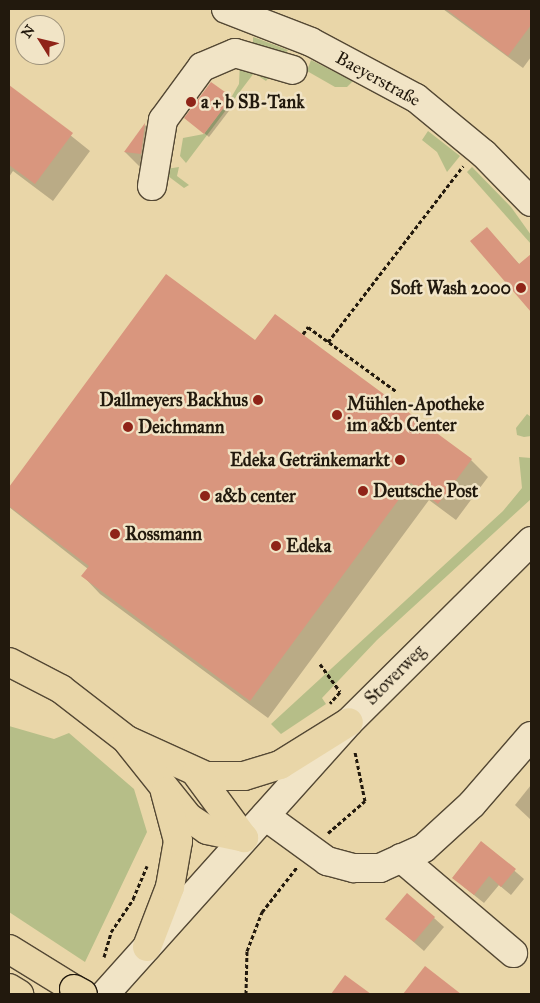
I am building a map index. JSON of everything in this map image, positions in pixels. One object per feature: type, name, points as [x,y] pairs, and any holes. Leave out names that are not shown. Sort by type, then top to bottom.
[{"type":"highway","points":[[9,662],[61,689],[127,740],[196,773],[244,776],[280,765],[349,722]]},
{"type":"highway","points":[[127,740],[165,792],[207,830],[244,838]]},
{"type":"highway","points":[[196,773],[244,838]]},
{"type":"highway","points":[[147,947],[170,887],[178,841],[165,792]]},
{"type":"highway","points":[[9,949],[78,992]]},
{"type":"highway","points":[[9,988],[19,994]]},
{"type":"street","name":"Baeyerstraße","points":[[226,9],[255,14],[416,98],[527,189]]},
{"type":"street","points":[[235,53],[255,14]]},
{"type":"street","points":[[152,186],[163,120],[202,67],[235,53],[293,70]]},
{"type":"street","name":"Stoverweg","points":[[105,994],[349,722],[531,541]]},
{"type":"street","points":[[265,816],[326,861],[354,868],[380,868],[424,848],[472,804],[531,736]]},
{"type":"street","points":[[401,858],[513,953]]},
{"type":"path","points":[[328,342],[468,159]]},
{"type":"path","points":[[303,334],[308,327],[397,392]]},
{"type":"path","points":[[320,664],[340,692],[328,705]]},
{"type":"path","points":[[246,994],[247,951],[262,912],[310,850],[365,801],[349,722]]},
{"type":"green space","points":[[253,37],[288,50],[283,56],[253,45]]},
{"type":"green space","points":[[311,60],[353,81],[347,87],[335,87],[307,71]]},
{"type":"green space","points":[[240,61],[270,76],[266,81],[254,73],[186,163],[180,156],[183,138],[204,134],[239,84]]},
{"type":"green space","points":[[428,131],[460,156],[447,172],[437,152],[422,140]]},
{"type":"green space","points":[[179,167],[177,176],[189,185],[184,188],[160,170]]},
{"type":"green space","points":[[472,167],[511,207],[531,235],[531,244],[467,172]]},
{"type":"green space","points":[[527,414],[531,417],[531,436],[517,435],[516,428]]},
{"type":"green space","points":[[519,457],[531,458],[531,499],[377,640],[322,698],[326,704],[281,734],[271,724],[503,511],[522,488]]},
{"type":"green space","points":[[9,726],[54,739],[69,733],[134,789],[147,832],[85,962],[9,912]]},
{"type":"building","points":[[446,9],[531,9],[531,25],[508,56]]},
{"type":"building","points":[[211,82],[232,97],[204,134],[184,118]]},
{"type":"building","points":[[9,85],[73,133],[35,184],[9,165]]},
{"type":"building","points":[[145,123],[141,154],[124,152]]},
{"type":"building","name":"Soft Wash 2000","points":[[487,227],[519,264],[531,254],[531,312],[470,241]]},
{"type":"building","name":"a&b center","points":[[166,274],[255,340],[275,314],[472,459],[438,504],[411,483],[250,701],[81,576],[89,566],[9,506],[9,487]]},
{"type":"building","points":[[481,841],[516,869],[501,887],[489,876],[474,895],[452,878]]},
{"type":"building","points":[[407,893],[435,917],[414,942],[385,919]]},
{"type":"building","points":[[425,966],[461,994],[403,994]]},
{"type":"building","points":[[345,975],[371,994],[331,994]]},
{"type":"place","name":"a + b SB-Tank","points":[[191,102]]},
{"type":"place","name":"Soft Wash 2000","points":[[521,288]]},
{"type":"place","name":"Dallmeyers Backhus","points":[[258,400]]},
{"type":"place","name":"Mühlen-Apotheke im a&b Center","points":[[337,415]]},
{"type":"place","name":"Deichmann","points":[[128,427]]},
{"type":"place","name":"Edeka Getränkemarkt","points":[[400,460]]},
{"type":"place","name":"Deutsche Post","points":[[363,491]]},
{"type":"place","name":"a&b center","points":[[205,496]]},
{"type":"place","name":"Rossmann","points":[[115,534]]},
{"type":"place","name":"Edeka","points":[[276,546]]}]
